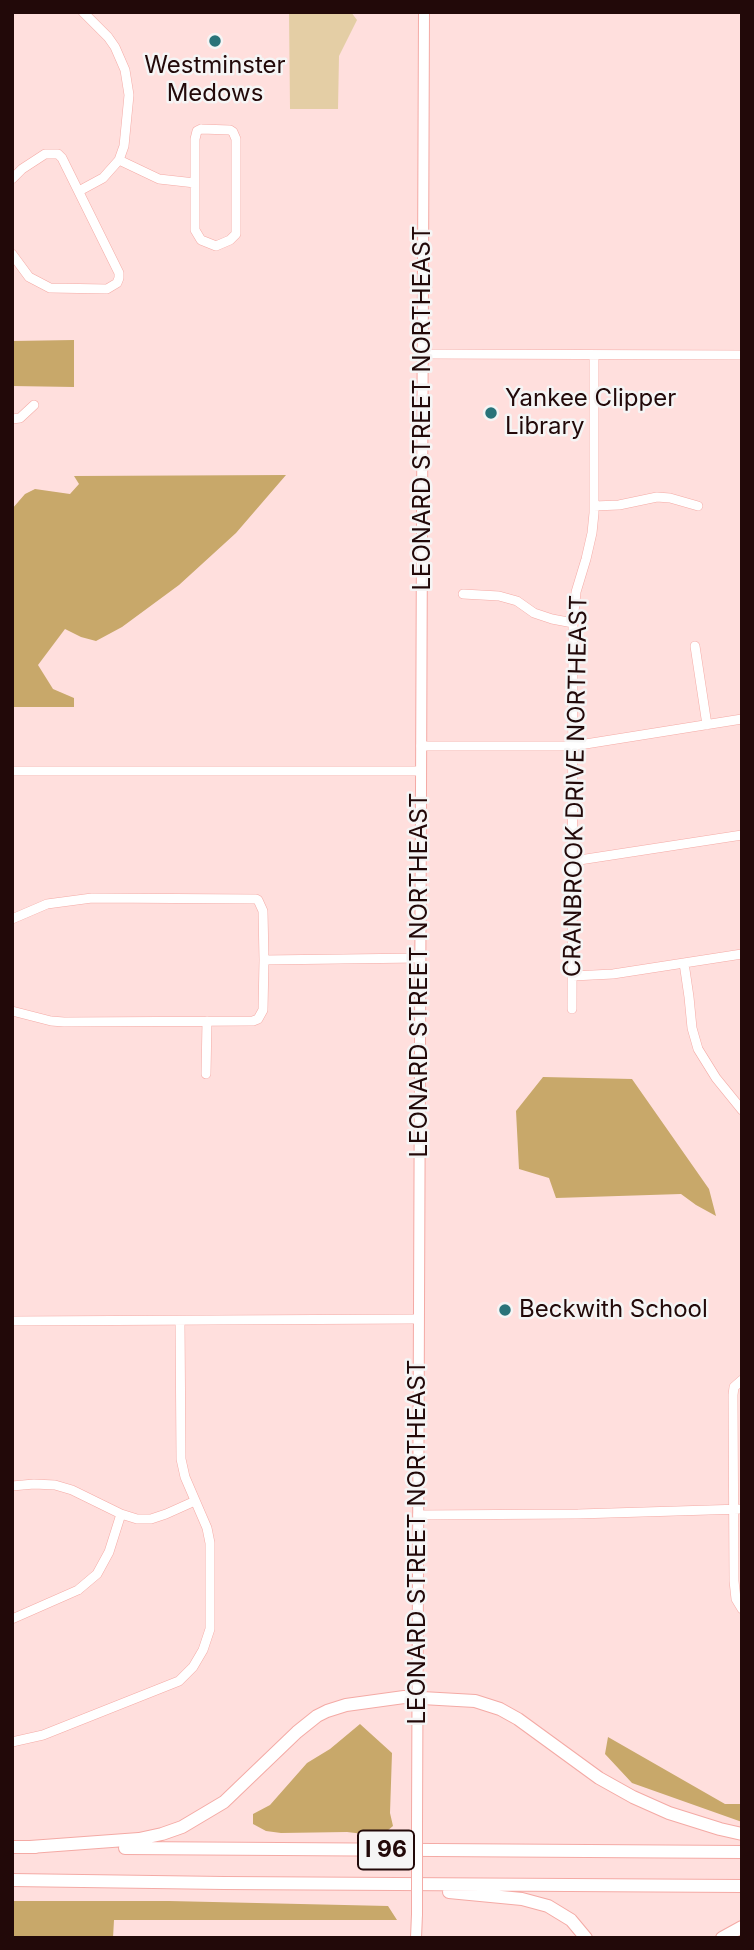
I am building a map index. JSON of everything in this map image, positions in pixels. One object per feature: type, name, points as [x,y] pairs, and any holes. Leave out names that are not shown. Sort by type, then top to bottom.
[{"type":"highway","points":[[30,1847],[132,1840],[175,1830],[197,1820],[224,1802],[317,1716],[346,1705],[417,1697],[475,1701],[500,1709],[524,1723],[599,1778],[634,1797],[669,1813],[742,1834]]},
{"type":"highway","name":"I 96","points":[[12,1847],[742,1852]]},
{"type":"highway","name":"I 96","points":[[12,1880],[742,1886]]},
{"type":"highway","points":[[358,1884],[522,1899],[558,1911],[571,1920],[586,1938]]},
{"type":"highway","points":[[722,1938],[742,1927]]},
{"type":"main road","name":"LEONARD STREET NORTHEAST","points":[[416,1938],[424,12]]},
{"type":"street","points":[[79,191],[103,178],[119,160],[124,146],[129,95],[121,58],[108,37],[83,12]]},
{"type":"street","points":[[227,129],[233,132],[236,139],[236,231],[232,239],[216,246],[201,240],[196,234],[195,183],[197,131],[227,129]]},
{"type":"street","points":[[12,179],[45,154],[58,154],[119,273],[117,283],[107,289],[50,288],[29,278],[12,254]]},
{"type":"street","points":[[119,160],[159,179],[195,183]]},
{"type":"street","points":[[422,354],[742,355]]},
{"type":"street","name":"CRANBROOK DRIVE NORTHEAST","points":[[572,1009],[573,623],[576,592],[592,533],[594,355]]},
{"type":"street","points":[[12,419],[20,418],[34,405]]},
{"type":"street","points":[[594,506],[619,505],[657,497],[698,506]]},
{"type":"street","points":[[463,594],[517,601],[534,613],[552,620],[573,623]]},
{"type":"street","points":[[695,646],[707,725]]},
{"type":"street","points":[[421,746],[573,746],[742,719]]},
{"type":"street","points":[[12,771],[421,771]]},
{"type":"street","points":[[573,861],[742,835]]},
{"type":"street","points":[[12,919],[47,904],[92,898],[256,899],[263,911],[264,960],[263,1010],[258,1019],[51,1021],[12,1010]]},
{"type":"street","points":[[573,976],[613,974],[742,954]]},
{"type":"street","points":[[264,960],[420,958]]},
{"type":"street","points":[[684,964],[692,1028],[698,1049],[716,1078],[742,1110]]},
{"type":"street","points":[[206,1074],[207,1021]]},
{"type":"street","points":[[12,1321],[418,1319]]},
{"type":"street","points":[[12,1742],[43,1735],[160,1690],[178,1681],[193,1667],[203,1650],[209,1629],[209,1543],[207,1528],[185,1477],[181,1459],[180,1321]]},
{"type":"street","points":[[739,1382],[733,1395],[738,1509],[734,1581],[736,1599],[742,1609]]},
{"type":"street","points":[[12,1486],[55,1485],[137,1519],[151,1519],[195,1501]]},
{"type":"street","points":[[418,1515],[738,1509]]},
{"type":"street","points":[[12,1619],[78,1590],[97,1574],[109,1552],[121,1514]]},
{"type":"shaded area","points":[[289,12],[351,12],[357,20],[339,56],[338,109],[290,109]]},
{"type":"shaded area","points":[[74,340],[74,387],[12,386],[12,341]]},
{"type":"shaded area","points":[[286,475],[236,533],[179,585],[122,627],[96,641],[65,629],[38,665],[53,689],[74,698],[74,707],[12,707],[12,509],[25,494],[35,489],[70,494],[79,484],[74,476]]},
{"type":"shaded area","points":[[543,1077],[632,1079],[709,1189],[716,1216],[681,1194],[556,1198],[549,1178],[519,1169],[516,1111]]},
{"type":"shaded area","points":[[360,1724],[392,1753],[390,1813],[393,1826],[381,1836],[347,1832],[281,1833],[266,1831],[253,1824],[253,1814],[270,1805],[307,1763],[330,1749]]},
{"type":"shaded area","points":[[608,1737],[725,1804],[742,1804],[742,1822],[632,1783],[605,1754]]},
{"type":"shaded area","points":[[12,1901],[388,1906],[397,1920],[114,1920],[113,1938],[12,1938]]},
{"type":"place","name":"Westminster Medows","points":[[215,41]]},
{"type":"place","name":"Yankee Clipper Library","points":[[491,413]]},
{"type":"place","name":"Beckwith School","points":[[505,1310]]}]
